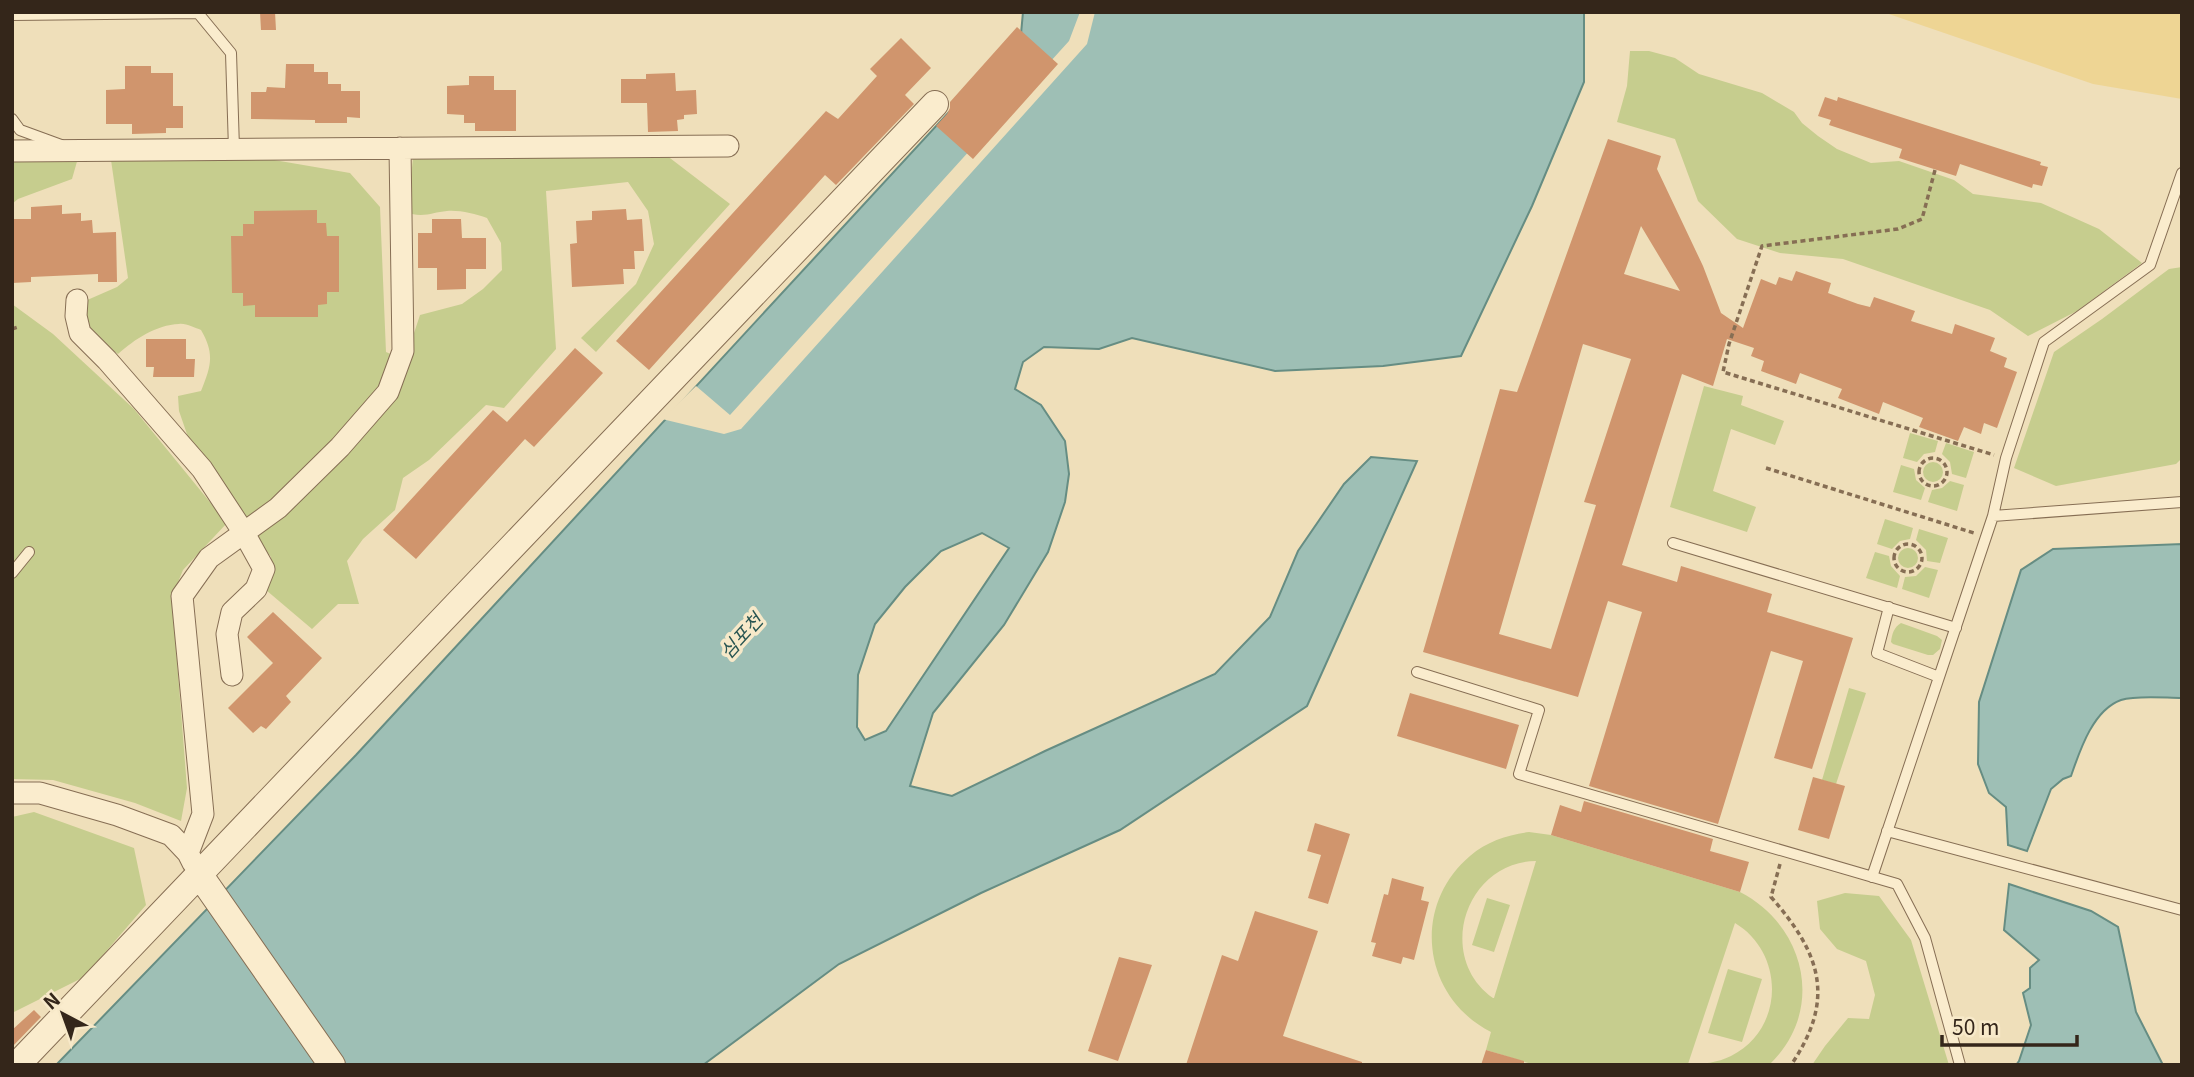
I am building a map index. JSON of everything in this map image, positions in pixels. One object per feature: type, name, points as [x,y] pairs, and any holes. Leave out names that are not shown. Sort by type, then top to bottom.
[{"type":"street","points":[[17,1065],[193,863],[935,104]]},
{"type":"street","points":[[12,151],[728,146]]},
{"type":"street","points":[[193,863],[203,814],[182,596],[209,558],[278,508],[340,447],[388,392],[404,351],[400,148]]},
{"type":"street","points":[[77,300],[76,316],[80,333],[202,469],[264,569],[256,589],[232,612],[227,634],[232,675]]},
{"type":"street","points":[[12,793],[40,793],[117,815],[171,835],[332,1065]]},
{"type":"lane","points":[[12,15],[198,13],[231,53],[234,149]]},
{"type":"lane","points":[[12,119],[20,130],[75,150]]},
{"type":"lane","points":[[1872,877],[1993,516],[2006,458],[2044,342],[2150,265],[2182,173]]},
{"type":"lane","points":[[1993,516],[2182,502]]},
{"type":"lane","points":[[1673,543],[1956,628]]},
{"type":"lane","points":[[12,573],[29,552]]},
{"type":"lane","points":[[1889,607],[1877,653],[1939,677]]},
{"type":"lane","points":[[1417,672],[1539,710],[1519,774],[1897,884],[1925,938],[1960,1065]]},
{"type":"lane","points":[[1887,831],[2182,910]]},
{"type":"path","points":[[1935,170],[1922,219],[1898,229],[1762,246],[1729,344],[1723,372],[2006,458]]},
{"type":"path","points":[[12,329],[18,327]]},
{"type":"path","points":[[1934,457],[1943,461],[1947,473],[1945,480],[1931,486],[1920,478],[1919,468],[1925,460],[1934,457]]},
{"type":"path","points":[[1766,468],[1976,533]]},
{"type":"path","points":[[1907,544],[1919,549],[1922,558],[1921,565],[1916,570],[1907,572],[1898,568],[1894,553],[1907,544]]},
{"type":"path","points":[[1783,851],[1771,897],[1803,941],[1814,967],[1819,993],[1817,1012],[1806,1041],[1791,1065]]},
{"type":"green space","points":[[1630,51],[1649,51],[1675,58],[1699,74],[1762,93],[1794,112],[1802,123],[1837,149],[1871,163],[1899,161],[1954,180],[1973,194],[2041,203],[2099,229],[2142,263],[2077,311],[2028,336],[1990,310],[1843,259],[1780,253],[1737,239],[1698,201],[1675,139],[1617,122],[1627,86]]},
{"type":"green space","points":[[666,155],[730,204],[596,352],[581,338],[636,284],[654,244],[648,211],[628,182],[546,191],[556,349],[504,408],[486,405],[429,460],[403,478],[395,510],[363,539],[347,561],[359,604],[338,604],[312,629],[266,590],[271,557],[246,525],[188,437],[179,411],[178,396],[201,391],[209,367],[210,353],[201,330],[182,324],[162,327],[139,338],[118,354],[98,338],[86,319],[85,301],[117,287],[128,278],[111,160],[274,160],[350,173],[380,207],[386,352],[410,362],[414,333],[420,315],[462,304],[483,289],[502,270],[501,243],[487,218],[457,211],[412,214],[409,196],[413,158]]},
{"type":"green space","points":[[78,158],[72,179],[18,199],[12,204],[12,159]]},
{"type":"green space","points":[[2182,267],[2182,458],[2176,464],[2056,486],[2014,468],[2054,352],[2169,269]]},
{"type":"green space","points":[[12,304],[53,334],[134,409],[227,523],[183,570],[172,597],[187,788],[181,821],[135,803],[53,780],[12,779]]},
{"type":"green space","points":[[1704,386],[1743,396],[1741,405],[1784,421],[1775,445],[1731,429],[1713,491],[1756,507],[1747,532],[1670,507]]},
{"type":"green space","points":[[1910,433],[1938,441],[1935,452],[1924,454],[1917,462],[1903,458]]},
{"type":"green space","points":[[1946,443],[1974,452],[1966,478],[1952,474],[1950,462],[1942,454]]},
{"type":"green space","points":[[1933,462],[1940,465],[1943,472],[1940,479],[1933,482],[1926,479],[1923,472],[1926,465]]},
{"type":"green space","points":[[1901,465],[1914,469],[1916,480],[1925,488],[1921,500],[1893,492]]},
{"type":"green space","points":[[1950,481],[1964,485],[1957,511],[1928,502],[1932,490],[1942,488]]},
{"type":"green space","points":[[1885,519],[1913,528],[1910,539],[1900,541],[1892,549],[1877,544]]},
{"type":"green space","points":[[1919,529],[1948,538],[1940,563],[1927,561],[1926,550],[1916,540]]},
{"type":"green space","points":[[1908,548],[1915,551],[1918,558],[1915,565],[1908,568],[1901,565],[1898,558],[1901,551]]},
{"type":"green space","points":[[1875,552],[1889,556],[1891,566],[1900,576],[1897,588],[1866,578]]},
{"type":"green space","points":[[1925,567],[1938,570],[1929,598],[1902,589],[1905,577],[1916,576]]},
{"type":"green space","points":[[1901,623],[1937,636],[1942,640],[1940,649],[1933,655],[1928,655],[1893,644],[1893,634]]},
{"type":"green space","points":[[1849,688],[1866,693],[1836,784],[1822,780]]},
{"type":"green space","points":[[34,812],[134,848],[146,905],[84,977],[12,1013],[12,817]]},
{"type":"green space","points":[[1529,832],[1551,835],[1740,892],[1763,907],[1780,926],[1793,947],[1801,971],[1802,995],[1798,1020],[1787,1043],[1769,1065],[1535,1065],[1486,1050],[1491,1032],[1468,1016],[1450,997],[1438,974],[1433,950],[1433,924],[1439,900],[1451,876],[1470,856],[1491,843]],"holes":[[[1536,861],[1494,998],[1493,998],[1475,980],[1465,959],[1462,937],[1466,915],[1476,894],[1491,877],[1511,865]],[[1735,923],[1751,936],[1763,953],[1770,971],[1772,991],[1769,1010],[1761,1028],[1749,1044],[1720,1060],[1688,1064]]]},
{"type":"green space","points":[[1845,893],[1879,896],[1911,940],[1949,1065],[1812,1065],[1848,1018],[1869,1019],[1875,995],[1866,961],[1837,949],[1820,929],[1817,901]]},
{"type":"green space","points":[[1487,898],[1510,905],[1494,952],[1472,945]]},
{"type":"green space","points":[[1728,969],[1762,979],[1742,1042],[1708,1033]]},
{"type":"sand","points":[[1883,12],[2182,12],[2182,99],[2093,84]]},
{"type":"water","name":"심포천","points":[[1023,12],[1584,12],[1584,82],[1532,206],[1461,356],[1383,366],[1275,371],[1132,338],[1099,349],[1044,347],[1023,362],[1015,389],[1041,405],[1065,441],[1069,474],[1065,502],[1048,552],[1004,625],[933,713],[910,786],[952,796],[1215,674],[1270,617],[1298,551],[1344,484],[1371,457],[1417,461],[1307,706],[1120,830],[981,893],[839,964],[703,1065],[56,1065],[356,755],[1021,34]],"holes":[[[982,533],[1009,548],[886,731],[865,740],[857,727],[858,675],[875,624],[905,587],[941,551]]]},
{"type":"water","points":[[2182,544],[2182,698],[2135,698],[2111,705],[2089,732],[2071,776],[2051,789],[2027,851],[2008,845],[2006,807],[1989,793],[1978,764],[1979,702],[2021,570],[2053,549]]},
{"type":"water","points":[[2009,884],[2091,911],[2118,927],[2136,1012],[2163,1065],[2016,1065],[2031,1025],[2023,993],[2030,988],[2030,968],[2039,960],[2004,930]]},
{"type":"pier","points":[[1080,12],[1095,12],[1087,44],[741,429],[724,434],[662,419],[696,386],[730,415],[1069,41]]},
{"type":"building","points":[[260,12],[275,12],[276,30],[261,30]]},
{"type":"building","points":[[1017,27],[1058,64],[973,159],[936,126],[947,114],[950,102]]},
{"type":"building","points":[[901,38],[931,68],[905,95],[914,104],[836,185],[825,175],[649,370],[616,341],[826,111],[838,119],[877,76],[870,69]]},
{"type":"building","points":[[286,64],[314,64],[314,72],[328,72],[328,84],[341,84],[341,91],[360,91],[360,118],[347,117],[347,123],[251,119],[251,92],[266,92],[267,87],[285,88]]},
{"type":"building","points":[[125,66],[151,66],[151,73],[173,73],[173,106],[183,106],[183,128],[166,128],[166,133],[132,134],[132,124],[106,124],[106,90],[125,89]]},
{"type":"building","points":[[675,73],[676,91],[696,90],[697,114],[684,115],[684,119],[677,120],[678,131],[648,132],[647,103],[621,103],[621,79],[646,79],[646,74]]},
{"type":"building","points":[[469,76],[494,76],[494,90],[516,90],[516,131],[475,131],[475,123],[464,123],[464,115],[447,114],[447,86],[469,85]]},
{"type":"building","points":[[1825,97],[1837,101],[1838,97],[2041,162],[2040,165],[2048,167],[2042,186],[2033,184],[2032,188],[1960,164],[1956,176],[1899,158],[1902,149],[1829,125],[1831,120],[1818,116]]},
{"type":"building","points":[[1608,139],[1661,156],[1657,169],[1703,266],[1721,313],[1743,328],[1761,279],[1776,285],[1779,277],[1792,281],[1796,271],[1831,283],[1828,293],[1858,304],[1870,307],[1874,297],[1915,311],[1911,321],[1952,334],[1955,324],[1995,338],[1990,351],[2007,358],[2004,367],[2017,372],[1997,428],[1984,423],[1981,434],[1964,427],[1958,441],[1919,427],[1923,418],[1883,402],[1879,414],[1838,398],[1842,389],[1800,373],[1796,384],[1761,371],[1764,361],[1751,356],[1754,348],[1727,339],[1713,386],[1682,374],[1622,565],[1677,582],[1681,566],[1772,594],[1767,612],[1853,638],[1812,769],[1774,758],[1803,661],[1771,651],[1718,824],[1589,786],[1642,612],[1608,601],[1578,697],[1423,652],[1500,389],[1517,392]],"holes":[[[1641,226],[1680,291],[1624,274]],[[1583,344],[1631,359],[1584,502],[1596,505],[1551,649],[1499,634]]]},
{"type":"building","points":[[62,205],[62,214],[81,213],[81,221],[92,220],[93,233],[116,232],[117,282],[98,282],[98,274],[31,277],[31,282],[12,283],[12,219],[31,219],[31,207]]},
{"type":"building","points":[[626,209],[627,220],[642,219],[644,251],[634,251],[635,269],[623,269],[624,284],[572,287],[570,244],[577,243],[576,221],[592,220],[592,211]]},
{"type":"building","points":[[317,210],[317,223],[326,223],[327,236],[339,236],[339,292],[327,292],[327,304],[318,305],[318,317],[255,317],[255,305],[243,306],[243,293],[232,293],[231,236],[243,236],[243,224],[254,224],[254,211]]},
{"type":"building","points":[[432,219],[461,219],[462,238],[486,238],[486,269],[466,269],[466,289],[437,290],[437,268],[418,268],[418,233],[432,233]]},
{"type":"building","points":[[146,339],[186,339],[186,359],[195,359],[194,377],[153,377],[154,367],[146,367]]},
{"type":"building","points":[[575,348],[603,373],[534,447],[525,439],[416,559],[383,530],[493,410],[507,422]]},
{"type":"building","points":[[273,612],[322,658],[286,696],[291,702],[266,729],[261,726],[253,733],[228,708],[273,663],[247,637]]},
{"type":"building","points":[[1410,693],[1519,725],[1506,769],[1397,736]]},
{"type":"building","points":[[1813,777],[1845,786],[1829,839],[1798,830]]},
{"type":"building","points":[[1584,801],[1713,839],[1710,851],[1749,862],[1740,892],[1551,835],[1560,805],[1581,812]]},
{"type":"building","points":[[1315,823],[1350,834],[1328,904],[1308,898],[1321,855],[1307,851]]},
{"type":"building","points":[[1392,878],[1424,887],[1421,900],[1429,902],[1414,960],[1403,957],[1401,964],[1372,956],[1376,943],[1371,942],[1384,894],[1388,895]]},
{"type":"building","points":[[1255,911],[1318,931],[1283,1036],[1362,1062],[1362,1065],[1186,1065],[1222,955],[1238,961]]},
{"type":"building","points":[[1119,957],[1152,965],[1118,1061],[1088,1051]]},
{"type":"building","points":[[34,1010],[41,1017],[12,1047],[12,1030]]},
{"type":"building","points":[[1486,1050],[1524,1061],[1524,1065],[1481,1065]]}]
